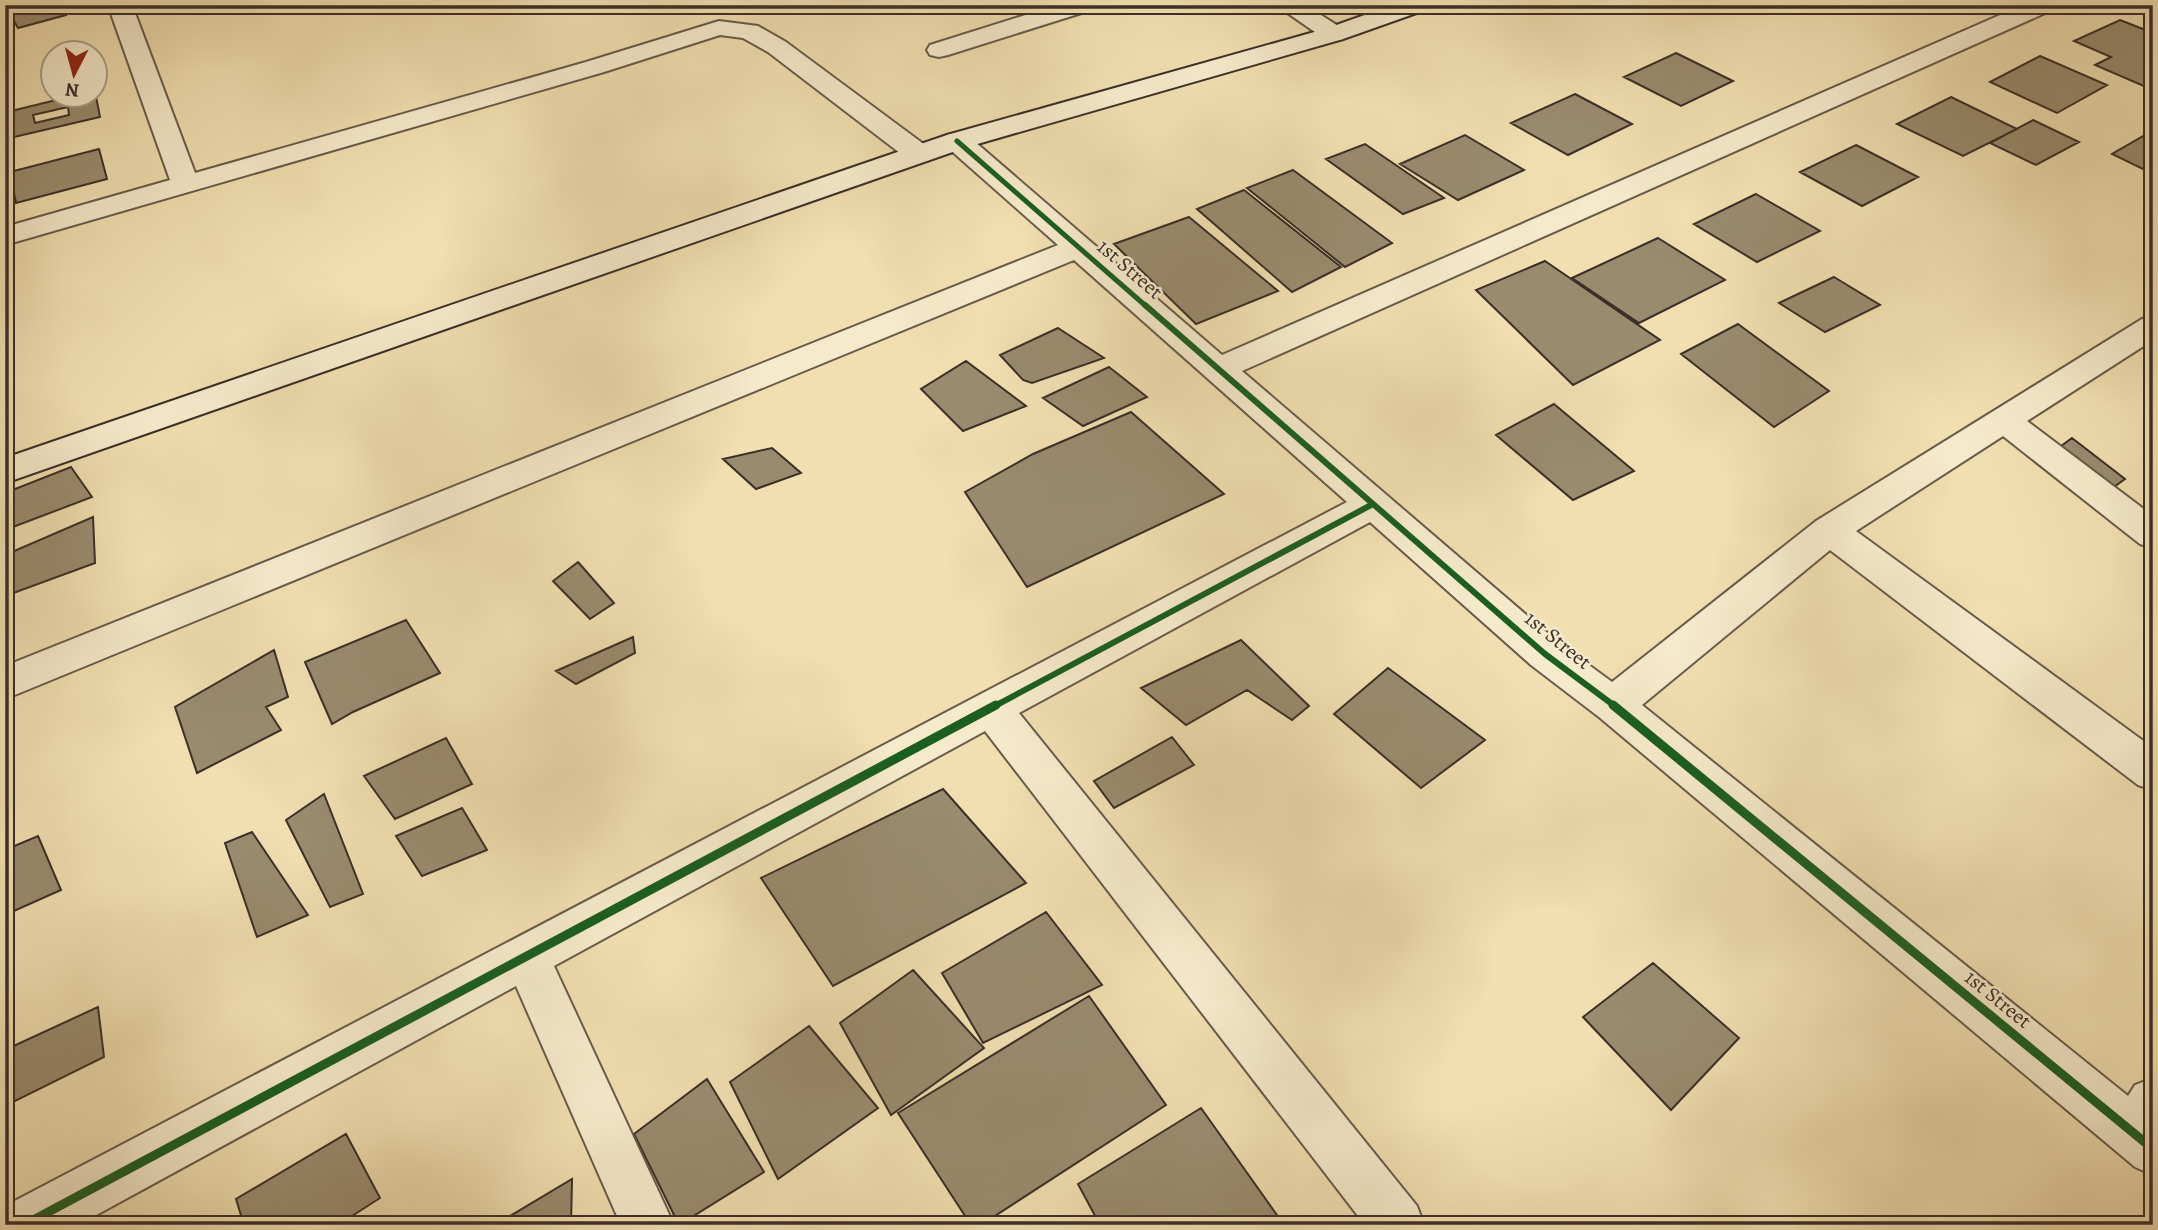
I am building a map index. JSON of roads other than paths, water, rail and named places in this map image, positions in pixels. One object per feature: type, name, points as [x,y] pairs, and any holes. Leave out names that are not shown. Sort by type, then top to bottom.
[{"type":"street","points":[[120,5],[185,184]]},
{"type":"street","points":[[939,50],[1083,5]]},
{"type":"street","points":[[1288,5],[1334,34]]},
{"type":"street","points":[[5,471],[957,141],[1334,34],[1417,5]]},
{"type":"street","points":[[1218,369],[2044,5]]},
{"type":"street","points":[[5,236],[596,67],[711,20],[749,32],[777,47],[919,154]]},
{"type":"street","name":"1st Street","points":[[957,141],[1545,654],[1614,705],[2146,1128]]},
{"type":"street","points":[[5,683],[1079,247]]},
{"type":"street","points":[[1614,705],[1829,530],[2153,326]]},
{"type":"street","points":[[2004,419],[2153,535]]},
{"type":"street","points":[[24,1225],[1373,504]]},
{"type":"street","points":[[1829,530],[2153,772]]},
{"type":"street","points":[[991,708],[1398,1225]]},
{"type":"street","points":[[526,956],[648,1225]]}]
